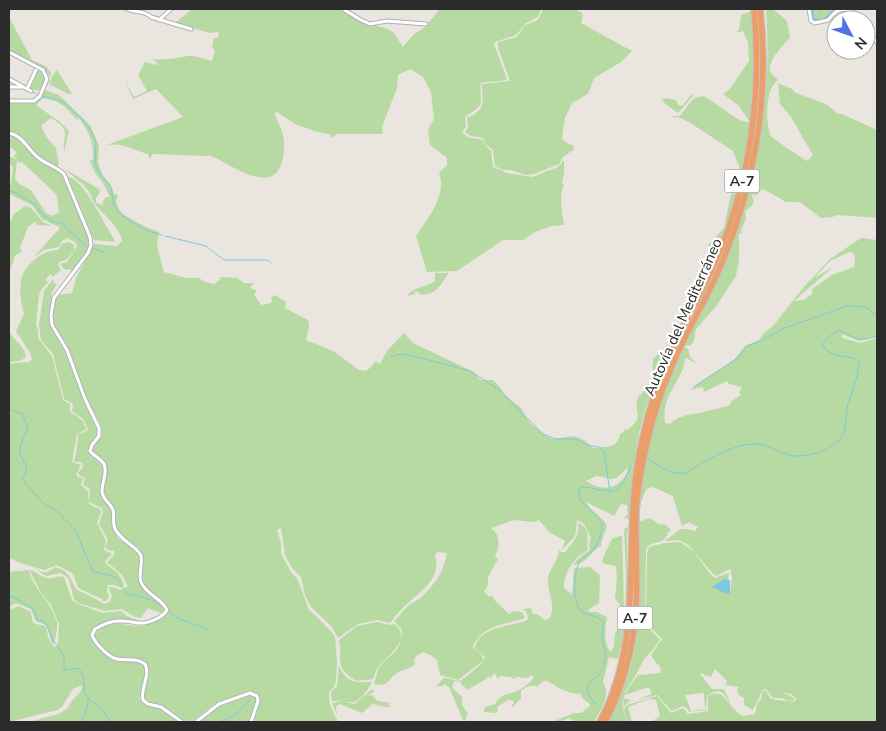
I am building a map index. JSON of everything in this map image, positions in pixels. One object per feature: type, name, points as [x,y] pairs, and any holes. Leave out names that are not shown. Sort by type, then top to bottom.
[{"type":"highway","name":"Autovía del Mediterráneo","points":[[610,702],[624,676],[633,634],[637,584],[633,491],[650,409],[676,341],[720,252],[738,198],[750,145],[757,67],[754,9]]},
{"type":"highway","name":"Autovía del Mediterráneo","points":[[642,454],[672,364],[727,251],[744,201],[753,165],[760,121],[763,73],[760,9]]},
{"type":"highway","name":"Autovía del Mediterráneo","points":[[606,722],[622,663],[630,611],[634,528]]},
{"type":"highway","points":[[598,722],[610,702]]},
{"type":"street","points":[[127,9],[147,13],[151,17],[191,30]]},
{"type":"street","points":[[159,20],[171,9]]},
{"type":"street","points":[[343,9],[370,24],[387,21],[426,24]]},
{"type":"street","points":[[808,9],[811,21],[815,23],[826,20]]},
{"type":"street","points":[[9,54],[43,70],[47,79],[40,96],[34,101],[9,101]]},
{"type":"street","points":[[27,89],[36,70]]},
{"type":"street","points":[[9,79],[27,89]]},
{"type":"street","points":[[9,87],[27,89]]},
{"type":"street","points":[[9,133],[20,138],[39,158],[64,174],[90,237],[91,246],[88,253],[54,298],[51,320],[100,428],[99,436],[90,451],[105,466],[102,493],[113,510],[115,529],[123,540],[140,552],[142,584],[148,592],[163,604],[166,610],[164,614],[143,624],[117,621],[99,626],[93,632],[93,639],[112,658],[138,660],[145,664],[148,670],[142,692],[143,700],[148,704],[166,710],[182,722]]},
{"type":"street","points":[[196,722],[219,704],[250,693],[257,696],[258,701],[251,722]]},
{"type":"green space","points":[[192,9],[341,9],[359,21],[388,29],[394,33],[403,47],[413,35],[425,27],[440,9],[541,9],[538,17],[526,23],[516,35],[495,42],[494,44],[507,79],[481,83],[481,103],[465,117],[466,127],[462,132],[467,137],[483,140],[491,151],[493,167],[507,173],[532,177],[558,167],[564,160],[562,183],[564,185],[561,199],[564,225],[552,226],[535,232],[523,240],[503,240],[457,271],[427,272],[416,236],[439,198],[441,181],[439,173],[447,165],[447,158],[430,145],[428,129],[434,119],[431,92],[423,77],[410,69],[398,75],[397,88],[382,127],[383,134],[337,134],[331,138],[330,134],[317,132],[295,124],[277,112],[275,113],[282,132],[284,152],[277,172],[269,177],[249,175],[209,155],[154,154],[150,160],[148,154],[126,147],[104,146],[183,117],[156,89],[133,99],[125,81],[134,97],[147,91],[138,75],[145,62],[156,65],[157,63],[152,59],[191,56],[212,61],[215,51],[212,46],[214,38],[217,38],[219,35],[218,32],[210,33],[175,23]]},
{"type":"green space","points":[[543,9],[575,9],[583,14],[581,23],[632,51],[621,62],[594,78],[588,94],[572,103],[565,118],[562,138],[574,146],[573,150],[563,157],[559,164],[534,174],[526,175],[511,170],[502,170],[495,166],[493,150],[486,145],[483,138],[471,136],[465,132],[468,128],[467,118],[478,112],[481,108],[483,100],[482,84],[510,81],[498,48],[498,42],[517,37],[525,25],[538,20]]},
{"type":"green space","points":[[766,9],[774,10],[787,21],[790,37],[774,57],[770,67],[770,72],[778,80],[774,84],[768,98],[767,106],[771,136],[807,161],[813,155],[791,117],[780,104],[778,83],[792,89],[796,93],[826,104],[838,114],[842,114],[877,130],[877,218],[838,215],[821,218],[800,202],[786,202],[762,189],[756,196],[753,194],[752,206],[745,211],[746,219],[741,230],[742,233],[739,234],[739,260],[736,276],[717,305],[697,328],[692,344],[690,346],[685,345],[724,264],[749,194],[756,163],[765,102],[767,71]]},
{"type":"green space","points":[[810,9],[841,9],[826,10],[826,20],[817,21],[811,18]]},
{"type":"green space","points":[[751,11],[755,59],[753,62],[749,121],[739,106],[723,94],[730,89],[749,61],[748,42],[743,31],[735,33],[739,30],[741,15]]},
{"type":"green space","points":[[9,17],[32,60],[47,67],[51,73],[50,78],[47,72],[37,64],[13,53],[9,48]]},
{"type":"green space","points":[[37,70],[44,77],[42,86],[38,91],[28,87]]},
{"type":"green space","points":[[57,70],[72,94],[68,94],[49,84]]},
{"type":"green space","points":[[45,90],[59,95],[90,125],[99,146],[98,162],[102,175],[111,185],[114,194],[118,195],[116,202],[120,211],[134,221],[159,232],[157,246],[164,272],[186,278],[200,278],[202,281],[214,284],[221,279],[219,277],[237,278],[244,283],[254,283],[250,288],[257,291],[254,294],[261,305],[271,303],[271,297],[275,295],[286,301],[285,308],[308,320],[309,326],[306,340],[333,351],[359,370],[367,370],[376,361],[380,364],[387,351],[404,333],[413,343],[474,372],[480,380],[493,380],[505,395],[521,408],[529,422],[552,439],[574,436],[584,440],[593,448],[607,447],[617,442],[620,434],[636,421],[638,417],[637,403],[639,397],[650,383],[653,359],[667,345],[670,346],[652,389],[642,422],[631,486],[629,519],[624,518],[628,514],[627,505],[621,504],[614,516],[586,502],[607,526],[602,545],[582,563],[573,565],[590,550],[591,538],[584,524],[577,520],[575,536],[562,550],[565,541],[549,532],[539,520],[533,522],[514,520],[491,528],[498,537],[499,544],[495,556],[498,559],[488,577],[488,585],[484,592],[490,597],[492,595],[496,602],[509,614],[513,611],[522,612],[525,618],[496,626],[483,633],[473,646],[484,660],[458,680],[440,675],[437,660],[423,652],[416,656],[413,666],[397,673],[383,685],[374,684],[379,668],[396,651],[400,643],[402,630],[394,621],[411,603],[418,600],[433,585],[443,567],[447,553],[437,552],[435,556],[436,571],[433,577],[424,589],[391,622],[378,620],[358,624],[338,638],[331,626],[311,607],[305,595],[301,577],[292,568],[285,555],[281,528],[277,530],[281,543],[281,554],[298,580],[309,610],[335,636],[336,679],[335,685],[329,693],[330,705],[338,722],[252,722],[258,709],[259,700],[256,694],[251,692],[214,704],[192,722],[182,720],[167,708],[145,700],[144,691],[149,674],[148,665],[139,659],[115,656],[107,652],[100,645],[94,634],[109,624],[139,626],[149,624],[168,610],[167,606],[146,588],[141,574],[142,554],[138,547],[122,538],[115,526],[113,507],[103,492],[107,464],[92,450],[102,432],[100,424],[84,392],[71,355],[53,319],[55,301],[58,295],[72,293],[76,278],[94,244],[117,246],[122,241],[118,231],[95,204],[88,190],[65,169],[99,189],[100,192],[96,198],[96,203],[103,205],[106,197],[110,197],[90,161],[93,159],[92,142],[79,118],[77,120],[66,108],[54,101],[43,98],[36,105],[69,131],[64,152],[65,134],[62,126],[51,118],[41,126],[47,138],[56,148],[59,164],[57,167],[39,157],[22,137],[9,131],[9,102],[30,102],[38,99]],"holes":[[[627,468],[628,471],[620,482],[610,487],[599,487],[586,481],[596,476],[611,479],[617,478]]]},
{"type":"green space","points":[[692,94],[693,96],[678,113],[664,103],[661,96],[663,99],[676,100],[678,105],[682,106]]},
{"type":"green space","points":[[702,96],[714,102],[732,116],[749,122],[738,189],[734,183],[739,175],[739,166],[733,151],[689,122],[678,117],[673,118],[673,116],[680,116],[693,99]]},
{"type":"green space","points":[[9,135],[15,136],[38,159],[55,169],[64,178],[89,240],[87,252],[73,270],[64,269],[60,264],[67,262],[77,246],[75,242],[67,238],[62,241],[59,247],[44,250],[34,257],[59,230],[59,227],[42,219],[32,205],[9,194],[13,168],[9,164],[9,156],[17,160],[14,156],[17,153],[9,147]],"holes":[[[17,160],[19,163],[22,162],[57,195],[59,212],[52,216],[46,213],[31,190],[19,184],[15,178]]]},
{"type":"green space","points":[[68,177],[74,179],[87,194],[115,240],[114,242],[94,240]]},
{"type":"green space","points":[[736,193],[725,227],[712,260],[681,324],[686,303],[697,289],[703,271],[710,263],[713,251],[708,245],[724,228],[731,194]]},
{"type":"green space","points":[[25,206],[31,208],[43,222],[52,226],[38,225],[35,222],[28,227],[20,248],[22,251],[15,256],[9,274],[9,225],[14,214]]},
{"type":"green space","points":[[861,238],[877,240],[877,336],[860,341],[841,334],[843,338],[860,343],[877,338],[877,722],[651,722],[660,716],[656,700],[649,699],[628,707],[632,722],[626,722],[624,710],[627,705],[657,696],[671,713],[683,708],[688,714],[708,711],[708,696],[719,694],[743,716],[755,714],[763,690],[766,691],[771,699],[789,701],[782,698],[773,698],[766,689],[763,689],[753,710],[744,705],[744,698],[739,695],[737,690],[739,687],[725,685],[727,681],[715,669],[711,677],[700,674],[712,689],[724,689],[731,704],[724,694],[719,691],[708,695],[705,710],[689,712],[683,706],[672,711],[657,695],[636,700],[652,694],[649,687],[625,695],[638,675],[661,673],[660,666],[651,655],[662,639],[646,621],[647,553],[649,547],[664,543],[680,542],[693,551],[715,578],[729,573],[728,579],[725,578],[730,593],[732,577],[730,569],[717,576],[714,575],[688,545],[679,540],[665,541],[680,530],[695,531],[698,527],[689,522],[682,526],[673,496],[653,487],[646,489],[641,502],[639,518],[644,474],[653,431],[675,368],[684,348],[688,348],[690,357],[697,364],[686,358],[683,369],[665,407],[665,423],[670,424],[684,416],[728,406],[730,402],[741,395],[739,393],[742,387],[729,384],[727,381],[704,392],[703,387],[689,390],[734,360],[745,346],[759,340],[830,259]],"holes":[[[850,252],[855,257],[854,267],[832,275],[812,289],[812,294],[804,300],[794,301],[833,267],[814,278],[830,261]],[[782,692],[791,694],[796,698],[795,701],[789,701],[794,700],[794,698]],[[704,693],[705,709],[691,711],[685,695]]]},
{"type":"green space","points":[[69,242],[74,245],[74,251],[66,260],[58,264],[61,270],[52,277],[51,273],[46,279],[47,282],[51,279],[39,295],[36,325],[38,338],[52,356],[63,400],[70,404],[70,412],[82,420],[87,429],[77,434],[72,462],[81,465],[76,475],[83,478],[81,485],[88,491],[89,504],[100,509],[101,512],[97,523],[106,541],[104,550],[112,554],[105,561],[106,564],[118,573],[124,584],[122,588],[108,585],[109,597],[106,601],[78,588],[72,573],[57,565],[44,570],[9,558],[9,364],[28,363],[32,359],[16,331],[24,314],[20,289],[21,280],[26,269],[35,259],[47,252],[58,250],[63,243]]},
{"type":"green space","points":[[435,273],[449,273],[433,292],[419,294],[419,292],[415,291],[415,294],[407,296],[413,290],[435,281]]},
{"type":"green space","points":[[53,279],[54,283],[57,284],[52,292],[49,322],[67,355],[98,428],[90,451],[91,456],[103,468],[101,494],[111,509],[113,530],[119,539],[139,553],[141,586],[149,595],[165,607],[163,614],[148,608],[141,618],[135,617],[122,609],[105,611],[78,603],[74,599],[69,580],[66,576],[60,573],[46,576],[32,567],[44,572],[55,567],[63,570],[76,589],[105,604],[112,597],[109,587],[120,590],[128,586],[122,575],[107,562],[114,555],[114,551],[108,550],[105,547],[108,540],[99,524],[103,512],[102,508],[89,502],[90,489],[83,485],[85,478],[78,473],[83,467],[82,463],[74,461],[78,434],[88,429],[83,419],[72,411],[73,404],[64,399],[53,354],[41,340],[39,325],[44,291]]},
{"type":"green space","points":[[9,331],[24,349],[26,357],[23,359],[9,362]]},
{"type":"green space","points":[[650,518],[659,524],[666,525],[671,530],[663,540],[651,544],[646,550],[645,624],[660,640],[644,659],[626,690],[622,705],[625,722],[609,722],[624,688],[634,653],[640,604],[639,522]]},
{"type":"green space","points":[[578,523],[587,531],[588,550],[578,557],[570,567],[566,575],[564,588],[572,594],[574,568],[590,567],[600,575],[599,603],[588,610],[589,612],[596,612],[607,617],[605,639],[610,652],[614,647],[615,634],[621,620],[621,610],[623,612],[625,610],[624,529],[629,526],[627,534],[628,596],[625,625],[617,659],[609,657],[603,682],[606,697],[594,722],[576,722],[569,718],[559,722],[552,722],[574,713],[581,713],[590,704],[583,699],[580,693],[565,691],[546,680],[536,687],[535,685],[526,687],[521,691],[521,698],[511,709],[514,701],[508,700],[497,707],[498,712],[496,713],[484,712],[485,707],[495,704],[504,695],[520,690],[534,677],[531,675],[528,678],[516,677],[514,679],[500,676],[498,679],[495,673],[489,679],[490,675],[467,690],[460,682],[454,681],[452,687],[462,697],[462,705],[468,714],[465,721],[463,720],[449,687],[444,684],[436,686],[444,678],[460,681],[481,664],[485,658],[475,649],[477,641],[488,632],[528,619],[527,613],[523,609],[531,608],[533,614],[537,614],[545,620],[550,618],[552,603],[548,579],[550,571],[559,550],[565,552],[575,539]]},
{"type":"green space","points":[[622,535],[624,608],[615,598],[616,566],[602,562],[612,539]]},
{"type":"green space","points":[[29,570],[34,583],[55,615],[57,630],[54,645],[47,626],[36,621],[31,609],[16,603],[9,607],[9,572]]},
{"type":"green space","points":[[32,570],[46,578],[64,577],[72,600],[78,604],[103,613],[121,611],[139,621],[114,620],[102,623],[92,631],[91,638],[101,652],[111,659],[142,663],[146,669],[139,698],[143,703],[162,709],[180,722],[29,722],[58,714],[67,709],[81,691],[82,685],[73,689],[62,707],[57,710],[9,722],[9,610],[19,606],[31,612],[32,620],[35,624],[46,627],[49,640],[54,647],[58,643],[59,624],[51,605],[41,593],[30,571]]},
{"type":"green space","points":[[377,622],[389,625],[394,624],[399,629],[401,635],[398,646],[379,667],[373,679],[356,681],[344,671],[340,663],[339,640],[357,626]]},
{"type":"green space","points":[[339,666],[345,676],[352,681],[372,682],[364,695],[355,702],[332,702],[331,692],[337,686]]},
{"type":"green space","points":[[373,689],[374,692],[366,696],[372,695],[378,701],[390,703],[388,706],[396,706],[386,707],[373,704],[362,713],[340,704],[336,706],[337,715],[333,703],[341,701],[355,704]]},
{"type":"green space","points":[[250,695],[257,699],[249,722],[198,722],[225,702]]},
{"type":"green space","points":[[624,699],[631,701],[623,708]]},
{"type":"water","points":[[726,578],[730,581],[730,593],[727,594],[712,587]]},
{"type":"waterway","points":[[812,9],[813,18],[819,21]]},
{"type":"waterway","points":[[819,15],[822,9]]},
{"type":"waterway","points":[[824,20],[835,9]]},
{"type":"waterway","points":[[33,92],[39,95]]},
{"type":"waterway","points":[[42,96],[62,101],[80,117],[92,132],[96,142],[95,163],[97,169],[111,188],[114,205],[121,215],[145,230],[162,235]]},
{"type":"waterway","points":[[9,191],[35,204],[42,214],[52,221],[61,223],[86,246],[103,252]]},
{"type":"waterway","points":[[165,236],[206,246],[224,260],[267,260],[271,263]]},
{"type":"waterway","points":[[695,386],[739,357],[747,346],[785,328],[847,306],[866,307],[877,316]]},
{"type":"waterway","points":[[647,458],[670,471],[685,473],[717,455],[743,445],[764,445],[785,454],[796,456],[809,455],[824,450],[836,442],[844,432],[846,413],[857,377],[859,361],[829,352],[822,344],[840,330],[858,339],[877,336]]},
{"type":"waterway","points":[[390,357],[401,354],[470,371],[498,389],[543,434],[555,439],[576,439],[588,445],[598,447],[604,451],[610,492]]},
{"type":"waterway","points":[[9,409],[22,414],[28,427],[20,446],[20,453],[27,469],[22,479],[43,503],[57,511],[75,530],[93,571],[115,577],[123,587]]},
{"type":"waterway","points":[[596,705],[588,694],[587,688],[601,672],[604,665],[606,651],[602,641],[603,622],[597,617],[580,610],[576,603],[575,584],[578,565],[581,559],[591,552],[596,545],[600,538],[602,526],[597,517],[580,500],[579,489],[581,487],[608,491],[617,490],[624,481],[631,466]]},
{"type":"waterway","points":[[124,589],[127,594],[147,598],[165,609]]},
{"type":"waterway","points":[[9,595],[33,608],[38,621],[43,620],[55,644]]},
{"type":"waterway","points":[[168,611],[179,619],[208,629]]},
{"type":"waterway","points":[[57,646],[64,657],[64,670],[79,668],[84,679],[84,692],[88,698],[100,707],[111,722]]},
{"type":"waterway","points":[[81,722],[88,705],[88,699]]},
{"type":"waterway","points":[[220,722],[234,716],[249,701]]}]
